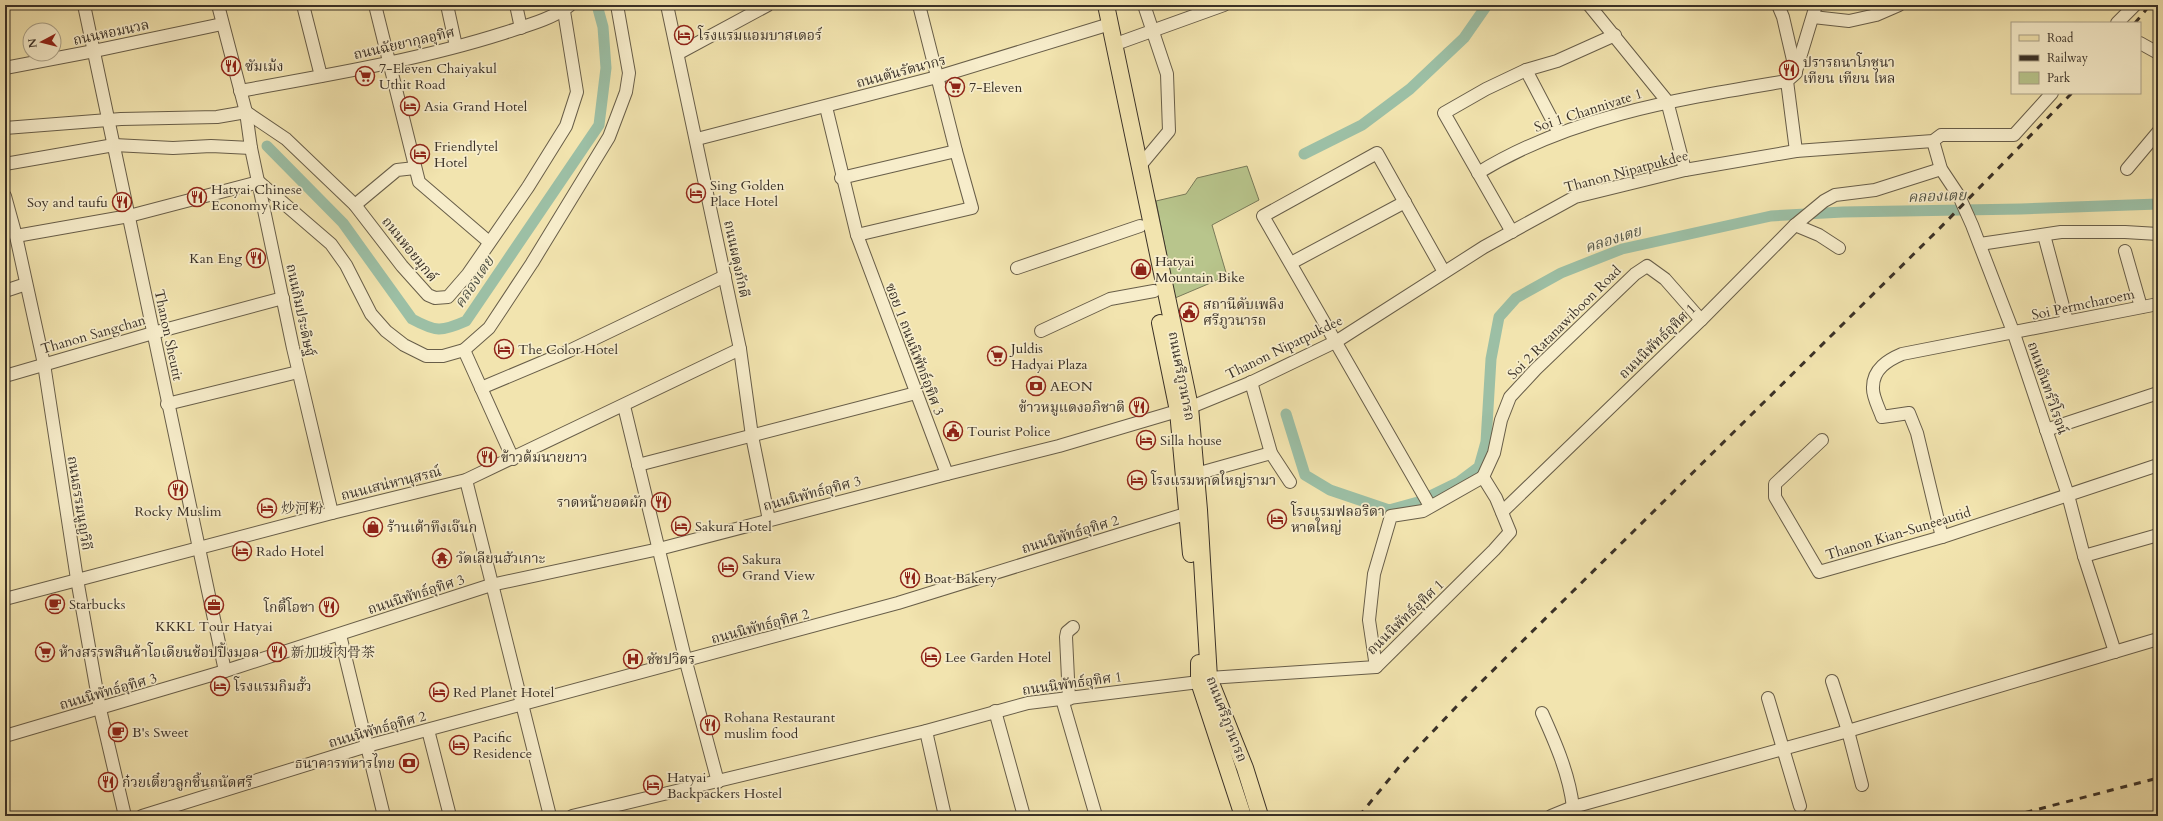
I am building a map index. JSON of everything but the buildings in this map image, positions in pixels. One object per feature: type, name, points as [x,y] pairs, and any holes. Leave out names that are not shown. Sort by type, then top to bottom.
[{"type":"main road","name":"ถนนศรีภูวนารถ","points":[[1096,5],[1113,44],[1138,167],[1196,474],[1193,512]]},
{"type":"main road","name":"ถนนศรีภูวนารถ","points":[[1106,5],[1105,25],[1140,226],[1154,291],[1184,409],[1193,512],[1204,680],[1242,816]]},
{"type":"main road","name":"ถนนศรีภูวนารถ","points":[[1204,680],[1245,768],[1260,816]]},
{"type":"street","name":"Thanon Sheutit","points":[[84,5],[107,120],[114,145],[225,671]]},
{"type":"street","points":[[5,128],[107,120],[246,116],[218,5]]},
{"type":"street","points":[[303,5],[321,76]]},
{"type":"street","points":[[375,5],[388,63],[419,182],[489,242]]},
{"type":"street","points":[[447,5],[456,46]]},
{"type":"street","points":[[516,5],[521,28]]},
{"type":"street","points":[[16,236],[128,216],[258,182],[331,244],[346,265],[371,314],[386,331],[404,344],[426,356],[444,356],[464,350],[489,328],[532,263],[609,137],[626,92],[630,73],[617,5]]},
{"type":"street","name":"ถนนผดุงภักดี","points":[[667,5],[679,53],[740,349],[752,436],[769,520]]},
{"type":"street","points":[[679,53],[768,5]]},
{"type":"street","points":[[857,235],[972,208],[919,5]]},
{"type":"street","points":[[1138,167],[1169,131],[1168,74],[1144,5]]},
{"type":"street","points":[[1113,44],[1224,5]]},
{"type":"street","points":[[1589,5],[1615,35],[1667,101],[1684,170]]},
{"type":"street","points":[[1778,5],[1783,17],[1796,72]]},
{"type":"street","points":[[1796,151],[1787,81],[1796,72],[1815,11],[1848,21],[1876,15],[1899,5]]},
{"type":"street","points":[[2118,22],[2135,5]]},
{"type":"street","name":"ถนนฉัยยากุลอุทิศ","points":[[240,91],[388,63],[456,46],[521,28],[565,7]]},
{"type":"street","name":"ถนนหอยมุกต์","points":[[246,116],[286,139],[355,205],[402,266],[428,295],[435,298],[448,297],[458,288],[528,187],[566,126],[578,92],[565,7]]},
{"type":"street","name":"ถนนหอมนวล","points":[[5,68],[94,52],[222,24]]},
{"type":"street","name":"ถนนตันรัตนากร","points":[[697,139],[826,107],[937,77],[1105,25]]},
{"type":"street","points":[[1512,232],[1444,113],[1486,89],[1526,70],[1557,61],[1615,35]]},
{"type":"street","points":[[2141,44],[2158,53]]},
{"type":"street","points":[[1526,70],[1559,133]]},
{"type":"street","name":"Soi 1 Channivate 1","points":[[1478,173],[1508,155],[1559,133],[1667,101],[1787,81]]},
{"type":"street","name":"Thanon Nipatpukdee","points":[[1184,409],[1252,382],[1337,341],[1444,272],[1575,197],[1684,170],[1796,151],[1933,141],[1941,135],[2014,135],[2051,94]]},
{"type":"street","name":"ซอย 1 ถนนนิพัทธ์อุทิศ 3","points":[[826,107],[857,235],[946,474]]},
{"type":"street","name":"ถนนกิมประดิษฐ์","points":[[246,116],[258,182],[298,372],[332,513]]},
{"type":"street","points":[[2127,169],[2158,132]]},
{"type":"street","name":"ถนนจันทร์วิโรจน์","points":[[1933,141],[1941,169],[1959,196],[1980,244],[2014,334],[2068,495],[2084,556],[2115,652]]},
{"type":"street","points":[[5,164],[114,145],[173,148],[251,146]]},
{"type":"street","points":[[842,178],[956,151]]},
{"type":"street","points":[[1430,506],[1337,341],[1263,216],[1377,153],[1444,272]]},
{"type":"street","points":[[355,205],[397,170],[415,168]]},
{"type":"street","name":"ถนนนิพัทธ์อุทิศ 1","points":[[1502,512],[1701,320],[1795,225],[1824,201],[1835,195],[1875,190],[1941,169]]},
{"type":"street","points":[[1291,263],[1405,202]]},
{"type":"street","name":"ถนนธรรมนูญวิถี","points":[[6,204],[16,236],[44,364],[77,579],[100,709],[126,816]]},
{"type":"street","points":[[1795,225],[1819,235],[1839,248]]},
{"type":"street","points":[[1017,268],[1140,226]]},
{"type":"street","points":[[1980,244],[2077,232],[2158,234]]},
{"type":"street","points":[[2044,235],[2046,249],[2067,321]]},
{"type":"street","points":[[2125,251],[2141,307]]},
{"type":"street","name":"Soi 2 Ratanawiboon Road","points":[[1483,477],[1494,453],[1501,420],[1510,397],[1536,369],[1635,274],[1647,266],[1665,280],[1701,320]]},
{"type":"street","points":[[481,388],[569,351],[725,276]]},
{"type":"street","points":[[5,291],[26,284]]},
{"type":"street","points":[[1041,331],[1110,299],[1154,291]]},
{"type":"street","name":"Thanon Sangchan","points":[[5,376],[153,333],[283,298]]},
{"type":"street","name":"Soi Permcharoem","points":[[1942,537],[1916,433],[1909,413],[1882,417],[1873,387],[1877,372],[1888,360],[1902,354],[2014,334],[2067,321],[2158,304]]},
{"type":"street","name":"ถนนเสน่หานุสรณ์","points":[[5,599],[200,547],[466,480],[624,406],[740,349]]},
{"type":"street","points":[[464,350],[513,459]]},
{"type":"street","points":[[168,404],[298,372]]},
{"type":"street","points":[[1252,382],[1271,453],[1290,482]]},
{"type":"street","points":[[638,465],[916,393]]},
{"type":"street","points":[[2046,430],[2158,393]]},
{"type":"street","points":[[624,406],[686,662],[718,782]]},
{"type":"street","name":"ถนนนิพัทธ์อุทิศ 3","points":[[5,736],[225,671],[491,585],[659,549],[1059,446],[1184,409]]},
{"type":"street","name":"Thanon Kian-Suneeautid","points":[[1822,440],[1775,484],[1775,497],[1819,572],[1942,537],[2158,465]]},
{"type":"street","points":[[1196,474],[1271,453]]},
{"type":"street","points":[[1376,667],[1369,620],[1374,574],[1391,516],[1423,511],[1483,477]]},
{"type":"street","name":"ถนนนิพัทธ์อุทิศ 1","points":[[572,816],[926,731],[1028,703],[1204,680],[1376,667],[1494,550],[1510,532],[1496,498],[1483,477]]},
{"type":"street","points":[[466,480],[491,585],[523,705],[550,816]]},
{"type":"street","name":"ถนนนิพัทธ์อุทิศ 2","points":[[142,816],[367,746],[523,705],[589,685],[686,662],[898,603],[1193,512]]},
{"type":"street","points":[[2084,556],[2158,535]]},
{"type":"street","points":[[1073,628],[1067,632],[1066,637],[1066,699],[1096,816]]},
{"type":"street","points":[[340,634],[384,816]]},
{"type":"street","points":[[1551,816],[1573,807],[1848,731],[2158,639]]},
{"type":"street","points":[[1832,682],[1848,731],[1862,785]]},
{"type":"street","points":[[1768,698],[1800,806]]},
{"type":"street","points":[[995,711],[1024,816]]},
{"type":"street","points":[[1542,713],[1558,748],[1571,793],[1573,807]]},
{"type":"street","points":[[428,730],[450,816]]},
{"type":"street","points":[[926,731],[941,815]]},
{"type":"green space","points":[[1247,166],[1259,200],[1212,225],[1227,276],[1175,298],[1156,201],[1186,194],[1197,178]]},
{"type":"waterway","name":"คลองเตย","points":[[267,146],[343,223],[412,319],[427,326],[439,329],[444,329],[466,321],[599,125],[606,68],[603,27],[597,5]]},
{"type":"waterway","name":"คลองเตย","points":[[1304,154],[1362,125],[1410,89],[1464,38],[1487,5]]},
{"type":"waterway","name":"คลองเตย","points":[[1286,414],[1305,475],[1330,490],[1389,510],[1418,502],[1459,482],[1479,467],[1486,442],[1491,359],[1499,317],[1516,298],[1561,273],[1622,249],[1771,216],[1843,212],[2021,209],[2158,204]]},
{"type":"railway","points":[[2136,22],[2150,5]]},
{"type":"railway","points":[[1359,816],[1400,766],[1458,705],[1939,229],[2071,94]]},
{"type":"railway","points":[[2012,816],[2158,778]]},
{"type":"place","name":"โรงแรมแอมบาสเดอร์","points":[[684,35]]},
{"type":"place","name":"ซัมเม้ง","points":[[231,66]]},
{"type":"place","name":"ปรารถนาโภชนา เทียน เทียน ไหล","points":[[1789,70]]},
{"type":"place","name":"7-Eleven Chaiyakul Uthit Road","points":[[365,76]]},
{"type":"place","name":"7-Eleven","points":[[955,87]]},
{"type":"place","name":"Asia Grand Hotel","points":[[410,106]]},
{"type":"place","name":"Friendlytel Hotel","points":[[420,154]]},
{"type":"place","name":"Sing Golden Place Hotel","points":[[696,193]]},
{"type":"place","name":"Hatyai Chinese Economy Rice","points":[[197,197]]},
{"type":"place","name":"Soy and taufu","points":[[122,202]]},
{"type":"place","name":"Kan Eng","points":[[256,258]]},
{"type":"place","name":"Hatyai Mountain Bike","points":[[1141,269]]},
{"type":"place","name":"สถานีดับเพลิง ศรีภูวนารถ","points":[[1189,312]]},
{"type":"place","name":"The Color Hotel","points":[[504,349]]},
{"type":"place","name":"Juldis Hadyai Plaza","points":[[997,356]]},
{"type":"place","name":"AEON","points":[[1036,386]]},
{"type":"place","name":"ข้าวหมูแดงอภิชาติ","points":[[1139,407]]},
{"type":"place","name":"Tourist Police","points":[[953,431]]},
{"type":"place","name":"Silla house","points":[[1146,440]]},
{"type":"place","name":"ข้าวต้มนายยาว","points":[[487,457]]},
{"type":"place","name":"โรงแรมหาดใหญ่รามา","points":[[1137,480]]},
{"type":"place","name":"Rocky Muslim","points":[[178,490]]},
{"type":"place","name":"ราดหน้ายอดผัก","points":[[661,502]]},
{"type":"place","name":"炒河粉","points":[[267,508]]},
{"type":"place","name":"โรงแรมฟลอริดา หาดใหญ่","points":[[1277,519]]},
{"type":"place","name":"Sakura Hotel","points":[[681,526]]},
{"type":"place","name":"ร้านเต้าทึงเจ๊นก","points":[[373,527]]},
{"type":"place","name":"Rado Hotel","points":[[242,551]]},
{"type":"place","name":"วัดเลียนฮัวเกาะ","points":[[442,558]]},
{"type":"place","name":"Sakura Grand View","points":[[728,567]]},
{"type":"place","name":"Boat Bakery","points":[[910,578]]},
{"type":"place","name":"Starbucks","points":[[55,604]]},
{"type":"place","name":"KKKL Tour Hatyai","points":[[214,605]]},
{"type":"place","name":"โกตี้โอชา","points":[[329,607]]},
{"type":"place","name":"ห้างสรรพสินค้าโอเดียนช้อปปิ้งมอล","points":[[45,652]]},
{"type":"place","name":"新加坡肉骨茶","points":[[277,652]]},
{"type":"place","name":"Lee Garden Hotel","points":[[931,657]]},
{"type":"place","name":"ชัชปวิตร","points":[[633,659]]},
{"type":"place","name":"โรงแรมกิมฮั้ว","points":[[220,686]]},
{"type":"place","name":"Red Planet Hotel","points":[[439,692]]},
{"type":"place","name":"Rohana Restaurant muslim food","points":[[710,725]]},
{"type":"place","name":"B's Sweet","points":[[118,732]]},
{"type":"place","name":"Pacific Residence","points":[[459,745]]},
{"type":"place","name":"ธนาคารทหารไทย","points":[[409,763]]},
{"type":"place","name":"ก๋วยเตี๋ยวลูกชิ้นถนัดศรี","points":[[108,782]]},
{"type":"place","name":"Hatyai Backpackers Hostel","points":[[653,785]]}]
